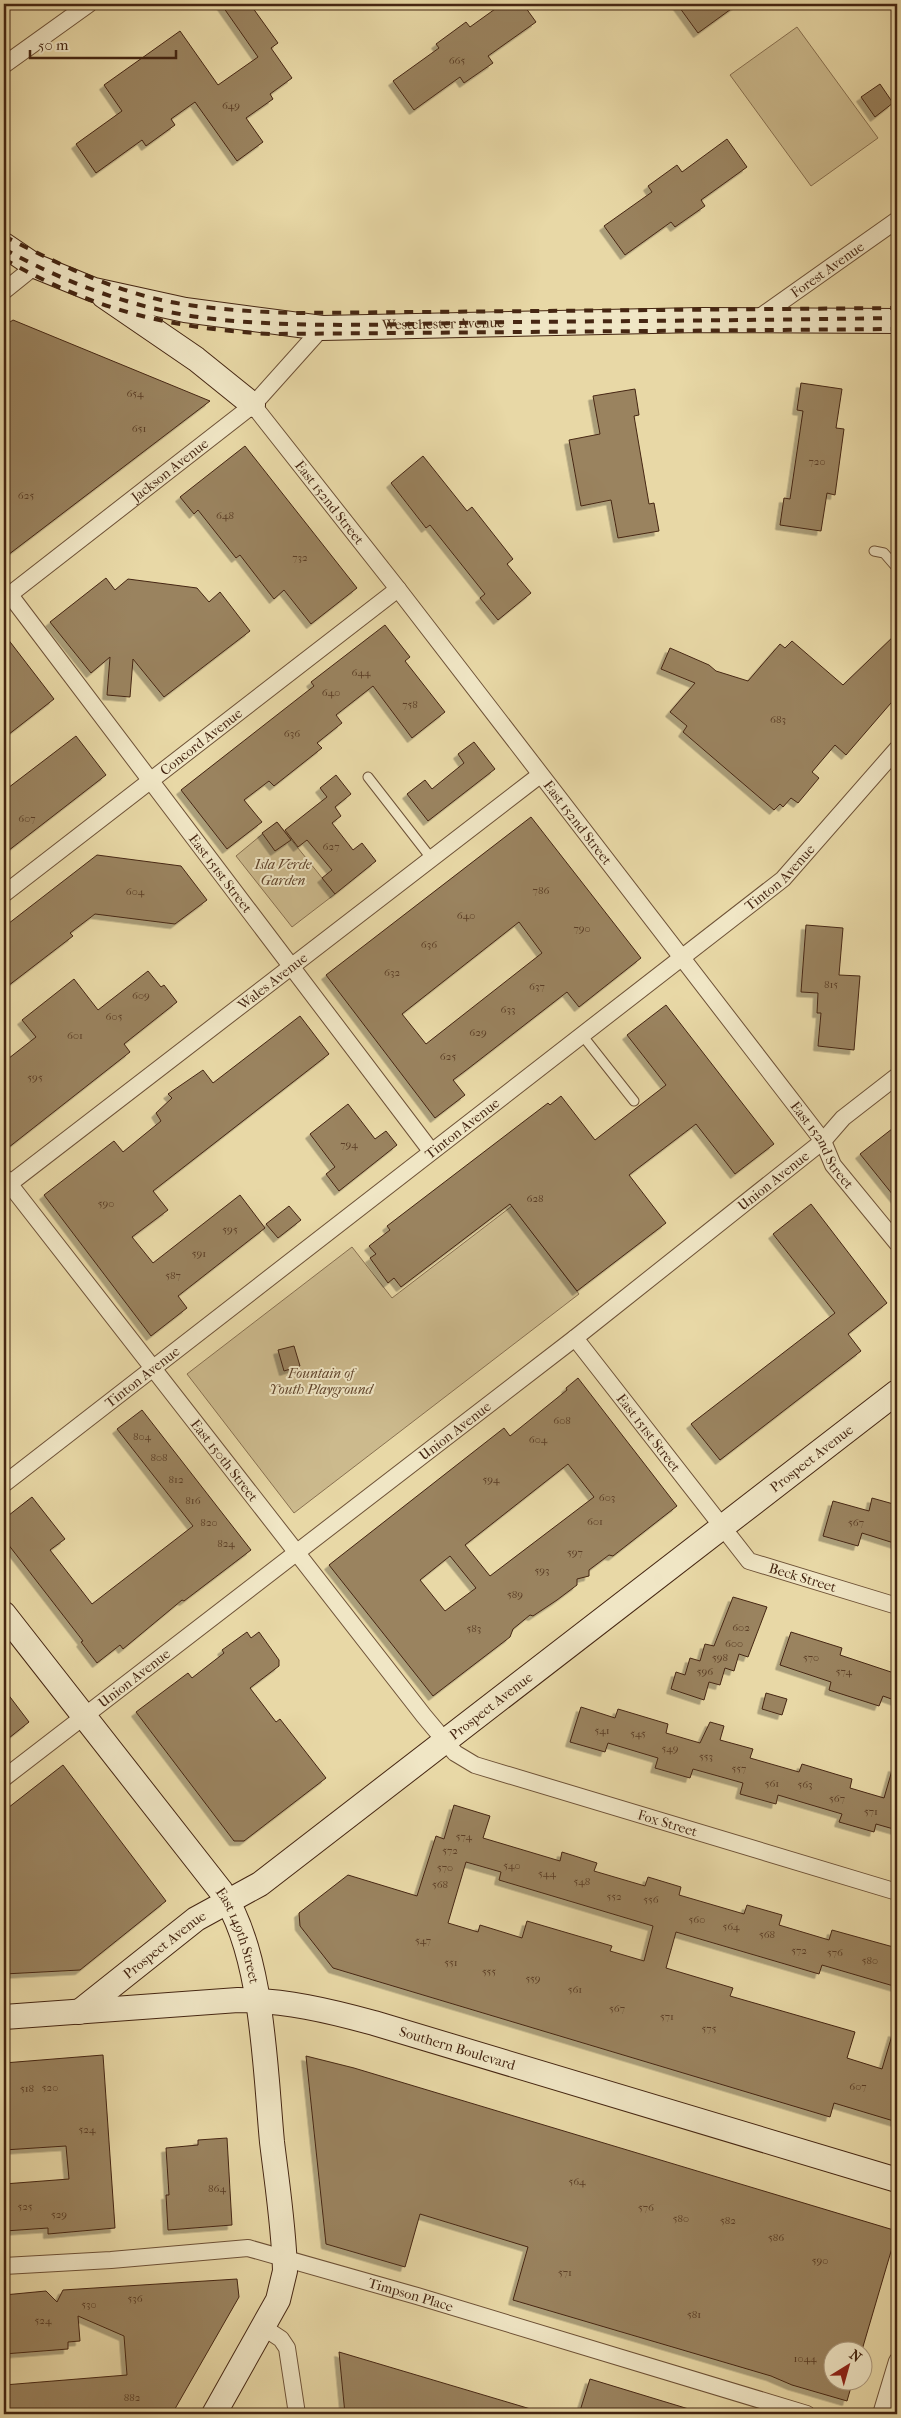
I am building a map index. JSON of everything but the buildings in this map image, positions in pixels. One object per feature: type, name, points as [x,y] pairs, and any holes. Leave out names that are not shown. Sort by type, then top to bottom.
[{"type":"main road","name":"Westchester Avenue","points":[[4,246],[35,266],[94,290],[185,310],[322,328],[757,319],[897,321]]},
{"type":"main road","points":[[94,290],[196,359],[252,405]]},
{"type":"main road","name":"Prospect Avenue","points":[[79,2012],[196,1919],[260,1884],[897,1392]]},
{"type":"main road","name":"East 149th Street","points":[[4,1614],[229,1902],[241,1932],[256,2000],[284,2258],[283,2283],[278,2300],[214,2414]]},
{"type":"main road","name":"Southern Boulevard","points":[[4,2017],[256,2000],[326,2011],[374,2023],[897,2180]]},
{"type":"street","points":[[4,65],[89,4]]},
{"type":"street","name":"Forest Avenue","points":[[757,319],[897,220]]},
{"type":"street","points":[[4,291],[35,266]]},
{"type":"street","name":"Jackson Avenue","points":[[7,597],[252,405],[322,328]]},
{"type":"street","name":"East 152nd Street","points":[[252,405],[398,589],[823,1141],[832,1164],[897,1243]]},
{"type":"street","name":"Concord Avenue","points":[[4,894],[398,589]]},
{"type":"street","name":"East 151st Street","points":[[7,597],[151,780],[431,1151]]},
{"type":"street","name":"Tinton Avenue","points":[[4,1484],[783,879],[897,749]]},
{"type":"street","name":"Wales Avenue","points":[[5,1183],[540,775]]},
{"type":"street","name":"Union Avenue","points":[[4,1778],[575,1338],[823,1141],[843,1118],[897,1076]]},
{"type":"street","name":"East 150th Street","points":[[5,1183],[445,1742]]},
{"type":"street","name":"East 151st Street","points":[[575,1338],[722,1528]]},
{"type":"street","name":"Beck Street","points":[[722,1528],[749,1561],[897,1606]]},
{"type":"street","name":"Fox Street","points":[[445,1742],[455,1753],[475,1765],[897,1892]]},
{"type":"street","name":"Timpson Place","points":[[4,2266],[111,2260],[248,2248],[807,2414]]},
{"type":"street","points":[[263,2327],[281,2339],[288,2348],[297,2414]]},
{"type":"street","points":[[881,2414],[897,2361]]},
{"type":"lane","points":[[874,551],[884,553],[897,568]]},
{"type":"lane","points":[[368,776],[431,858]]},
{"type":"lane","points":[[582,1035],[634,1101]]},
{"type":"green space","points":[[797,27],[878,138],[811,186],[730,75]]},
{"type":"green space","name":"Isla Verde Garden","points":[[277,822],[335,894],[292,927],[236,856]]},
{"type":"green space","name":"Fountain of Youth Playground","points":[[512,1206],[579,1294],[294,1513],[187,1374],[352,1247],[392,1298]]},
{"type":"railway","points":[[4,236],[68,268],[113,286],[182,304],[226,309],[297,313],[897,308]]},
{"type":"railway","points":[[4,249],[56,275],[110,296],[166,311],[223,320],[259,323],[369,325],[897,318]]},
{"type":"railway","points":[[4,259],[37,277],[69,291],[101,304],[132,313],[198,327],[270,334],[897,329]]}]
